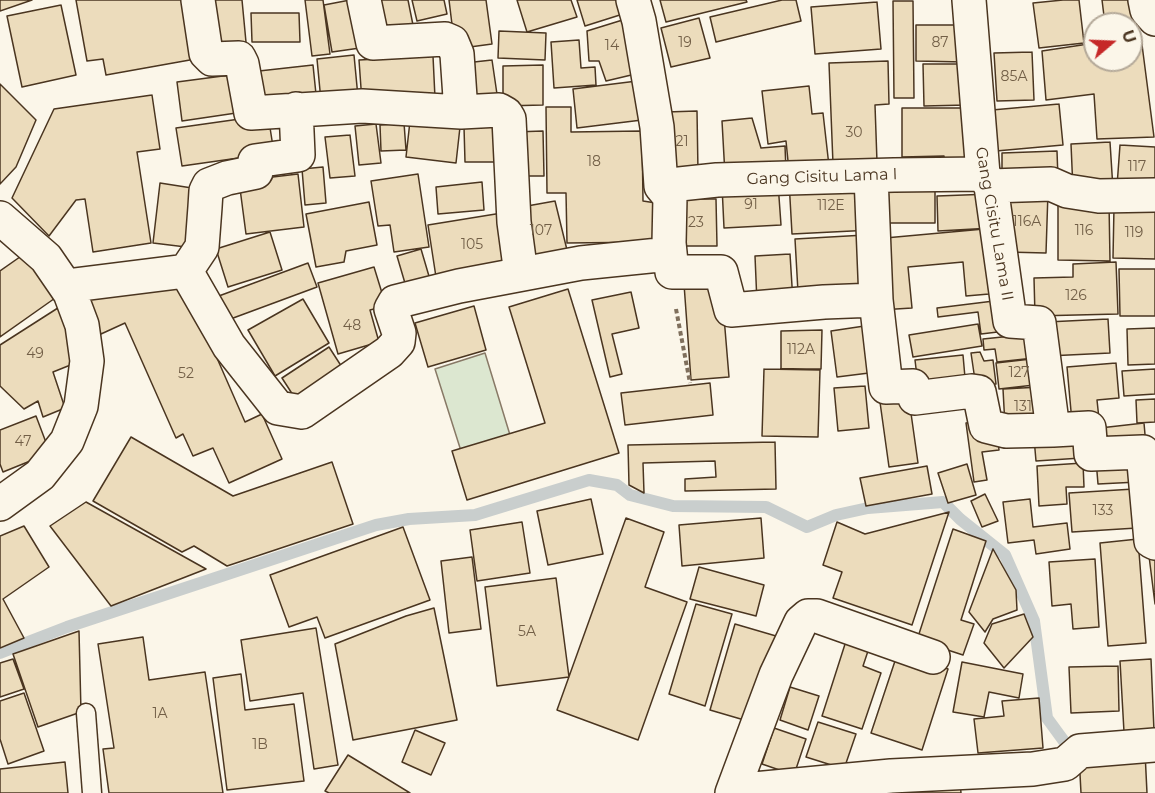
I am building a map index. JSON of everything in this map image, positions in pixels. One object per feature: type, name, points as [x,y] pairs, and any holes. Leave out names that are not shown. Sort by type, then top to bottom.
[{"type":"street","points":[[198,0],[206,53],[212,59],[239,58],[251,113],[362,106],[462,112],[499,110],[506,114],[509,119],[514,222],[521,274]]},
{"type":"street","points":[[364,0],[373,43],[445,39],[452,42],[457,54],[462,112]]},
{"type":"street","points":[[633,0],[639,21],[657,127],[661,186],[670,197],[671,263]]},
{"type":"street","name":"Gang Cisitu Lama II","points":[[969,0],[987,180],[1010,321],[1039,323],[1053,430]]},
{"type":"street","points":[[1145,0],[1147,10],[1155,19]]},
{"type":"street","points":[[66,286],[186,271],[202,247],[206,191],[209,185],[227,178],[256,172],[255,161],[298,154],[296,109]]},
{"type":"street","points":[[872,176],[876,300],[886,387],[913,386],[915,398],[979,392],[986,426],[1006,431],[1089,428],[1091,454],[1143,452],[1151,541],[1155,543]]},
{"type":"street","name":"Gang Cisitu Lama I","points":[[661,186],[717,180],[872,176],[1051,184],[1067,191],[1099,196],[1155,195]]},
{"type":"street","points":[[0,218],[46,258],[66,286],[82,325],[87,362],[81,406],[67,441],[40,475],[0,504]]},
{"type":"street","points":[[186,271],[229,346],[278,408],[302,412],[389,352],[398,342],[399,333],[391,309],[394,302],[521,274],[581,263],[671,263],[721,272],[731,310],[876,300]]},
{"type":"street","points":[[933,657],[817,616],[808,616],[801,622],[776,675],[733,792],[891,776],[1033,770],[1065,764],[1080,751],[1155,745]]},
{"type":"lane","points":[[86,713],[92,793]]},
{"type":"path","points":[[671,263],[678,325],[690,382]]},
{"type":"green space","points":[[485,353],[510,435],[461,451],[435,369]]},
{"type":"building","points":[[0,0],[32,0],[0,11]]},
{"type":"building","points":[[76,0],[190,0],[201,58],[106,75],[103,59],[87,61]]},
{"type":"building","points":[[203,0],[242,0],[246,42],[208,46]]},
{"type":"building","points":[[305,0],[323,0],[330,54],[312,56]]},
{"type":"building","points":[[350,0],[360,48],[332,52],[324,5]]},
{"type":"building","points":[[374,0],[408,0],[414,30],[380,36]]},
{"type":"building","points":[[412,0],[444,0],[447,14],[417,21]]},
{"type":"building","points":[[449,0],[486,0],[492,44],[455,49]]},
{"type":"building","points":[[517,0],[571,0],[577,17],[527,32]]},
{"type":"building","points":[[577,0],[619,0],[623,14],[585,26]]},
{"type":"building","points":[[660,0],[746,0],[747,2],[666,22]]},
{"type":"building","points":[[782,0],[796,0],[801,21],[716,42],[710,17]]},
{"type":"building","points":[[1079,0],[1083,43],[1039,48],[1033,3]]},
{"type":"building","points":[[1102,0],[1133,0],[1135,12],[1104,12]]},
{"type":"building","points":[[893,1],[913,1],[914,98],[894,98]]},
{"type":"building","points":[[877,2],[881,49],[815,54],[811,7]]},
{"type":"building","points":[[61,5],[76,75],[22,87],[7,16]]},
{"type":"building","points":[[251,13],[299,13],[300,42],[252,42]]},
{"type":"building","points":[[629,18],[644,72],[606,81],[599,61],[589,61],[587,31]]},
{"type":"building","points":[[699,18],[710,58],[671,67],[661,28]]},
{"type":"building","points":[[916,25],[964,25],[964,62],[916,61]]},
{"type":"building","points":[[499,31],[546,33],[545,60],[498,58]]},
{"type":"building","points":[[579,40],[581,68],[595,67],[596,85],[554,88],[551,42]]},
{"type":"building","points":[[1083,45],[1083,72],[1143,72],[1143,52],[1154,137],[1097,139],[1094,94],[1046,100],[1042,51]]},
{"type":"building","points":[[1032,52],[1034,100],[997,101],[994,53]]},
{"type":"building","points":[[354,55],[358,97],[321,101],[317,59]]},
{"type":"building","points":[[433,56],[435,98],[362,102],[359,60]]},
{"type":"building","points":[[492,60],[498,101],[471,105],[465,63]]},
{"type":"building","points":[[888,61],[889,104],[875,105],[877,162],[833,164],[829,63]]},
{"type":"building","points":[[923,64],[966,64],[967,105],[924,106]]},
{"type":"building","points":[[313,65],[317,104],[254,110],[250,72]]},
{"type":"building","points":[[543,65],[543,105],[503,106],[503,66]]},
{"type":"building","points":[[238,74],[243,112],[182,121],[177,82]]},
{"type":"building","points":[[637,81],[642,120],[577,128],[573,89]]},
{"type":"building","points":[[0,84],[36,120],[16,167],[0,184]]},
{"type":"building","points":[[809,86],[812,114],[823,113],[829,166],[789,171],[786,141],[768,144],[762,91]]},
{"type":"building","points":[[152,95],[160,149],[137,152],[151,243],[93,252],[85,199],[76,200],[49,236],[12,198],[54,109]]},
{"type":"building","points":[[1059,104],[1063,145],[996,151],[992,110]]},
{"type":"building","points":[[546,107],[571,107],[571,132],[642,131],[643,201],[656,203],[656,242],[567,243],[566,193],[547,193]]},
{"type":"building","points":[[902,108],[977,108],[978,171],[945,171],[944,156],[902,157]]},
{"type":"building","points":[[697,111],[698,172],[667,172],[666,112]]},
{"type":"building","points":[[268,115],[274,153],[182,166],[176,128]]},
{"type":"building","points":[[752,118],[761,148],[785,146],[786,171],[725,175],[722,121]]},
{"type":"building","points":[[410,121],[460,127],[456,163],[406,157]]},
{"type":"building","points":[[404,123],[406,150],[381,151],[380,125]]},
{"type":"building","points":[[376,124],[381,163],[359,165],[355,126]]},
{"type":"building","points":[[503,126],[504,162],[465,162],[464,127]]},
{"type":"building","points":[[543,131],[544,176],[515,176],[514,132]]},
{"type":"building","points":[[350,135],[355,176],[330,178],[325,137]]},
{"type":"building","points":[[1110,142],[1113,189],[1073,190],[1071,144]]},
{"type":"building","points":[[1120,145],[1155,147],[1155,188],[1117,186]]},
{"type":"building","points":[[1057,151],[1058,179],[1002,181],[1002,153]]},
{"type":"building","points":[[323,167],[326,203],[305,205],[302,169]]},
{"type":"building","points":[[298,174],[304,227],[246,234],[239,181]]},
{"type":"building","points":[[418,174],[429,247],[394,252],[390,225],[378,226],[371,181]]},
{"type":"building","points":[[869,178],[872,230],[792,234],[789,181]]},
{"type":"building","points":[[482,182],[484,210],[438,214],[436,187]]},
{"type":"building","points":[[160,183],[192,188],[186,247],[153,243]]},
{"type":"building","points":[[778,183],[781,225],[724,228],[722,186]]},
{"type":"building","points":[[875,186],[935,186],[935,223],[876,223]]},
{"type":"building","points":[[1008,191],[1048,192],[1046,253],[1006,252]]},
{"type":"building","points":[[991,194],[992,228],[938,231],[937,196]]},
{"type":"building","points":[[676,199],[716,199],[717,246],[676,246]]},
{"type":"building","points":[[555,201],[568,254],[524,265],[516,208]]},
{"type":"building","points":[[369,202],[377,245],[346,251],[344,262],[316,267],[306,214]]},
{"type":"building","points":[[1058,202],[1109,202],[1110,261],[1058,260]]},
{"type":"building","points":[[1114,207],[1155,208],[1155,259],[1113,258]]},
{"type":"building","points":[[508,212],[517,264],[436,277],[428,225]]},
{"type":"building","points":[[984,229],[989,294],[966,296],[963,262],[908,267],[912,308],[880,310],[874,239]]},
{"type":"building","points":[[270,232],[282,270],[228,287],[216,249]]},
{"type":"building","points":[[865,235],[868,289],[798,292],[795,239]]},
{"type":"building","points":[[421,249],[431,283],[407,290],[397,256]]},
{"type":"building","points":[[27,252],[58,296],[0,337],[0,271]]},
{"type":"building","points":[[790,254],[793,302],[757,303],[755,256]]},
{"type":"building","points":[[1116,262],[1118,314],[1035,316],[1034,278],[1073,277],[1073,264]]},
{"type":"building","points":[[308,263],[317,287],[217,324],[208,300]]},
{"type":"building","points":[[374,267],[386,306],[370,310],[379,342],[338,354],[318,283]]},
{"type":"building","points":[[1119,269],[1155,269],[1155,316],[1120,316]]},
{"type":"building","points":[[181,276],[245,422],[262,414],[282,459],[229,483],[213,448],[193,456],[183,434],[176,438],[125,323],[101,334],[81,286]]},
{"type":"building","points":[[721,281],[729,377],[691,380],[684,284]]},
{"type":"building","points":[[568,289],[619,453],[467,500],[452,451],[545,423],[509,307]]},
{"type":"building","points":[[631,292],[639,328],[612,334],[622,374],[610,377],[592,300]]},
{"type":"building","points":[[303,299],[329,343],[275,376],[248,330]]},
{"type":"building","points":[[1002,300],[1006,331],[981,334],[978,312],[938,317],[937,308]]},
{"type":"building","points":[[61,306],[73,364],[53,372],[65,408],[43,417],[38,401],[24,409],[0,386],[0,345]]},
{"type":"building","points":[[474,306],[486,350],[428,367],[415,323]]},
{"type":"building","points":[[1108,319],[1110,353],[1048,356],[1047,322]]},
{"type":"building","points":[[978,324],[982,346],[913,357],[909,335]]},
{"type":"building","points":[[871,325],[877,372],[837,377],[831,331]]},
{"type":"building","points":[[1155,328],[1155,364],[1128,365],[1127,329]]},
{"type":"building","points":[[822,330],[821,369],[781,369],[781,331]]},
{"type":"building","points":[[1031,334],[1034,358],[997,362],[995,349],[984,350],[983,339]]},
{"type":"building","points":[[329,347],[347,375],[300,406],[282,378]]},
{"type":"building","points":[[980,352],[984,361],[993,360],[996,384],[976,387],[971,353]]},
{"type":"building","points":[[963,355],[966,389],[919,393],[915,360]]},
{"type":"building","points":[[1040,358],[1043,384],[999,389],[996,363]]},
{"type":"building","points":[[1116,363],[1119,398],[1097,400],[1099,419],[1072,422],[1067,367]]},
{"type":"building","points":[[764,369],[820,370],[818,437],[762,436]]},
{"type":"building","points":[[1155,369],[1155,394],[1124,396],[1122,371]]},
{"type":"building","points":[[710,383],[713,415],[625,425],[621,393]]},
{"type":"building","points":[[865,386],[869,428],[838,431],[834,388]]},
{"type":"building","points":[[1040,387],[1043,424],[1005,426],[1003,389]]},
{"type":"building","points":[[908,392],[918,463],[889,467],[879,395]]},
{"type":"building","points":[[1155,399],[1155,422],[1137,423],[1136,400]]},
{"type":"building","points":[[36,416],[50,453],[3,472],[0,464],[0,430]]},
{"type":"building","points":[[979,421],[997,431],[999,450],[982,452],[987,480],[974,482],[966,423]]},
{"type":"building","points":[[1144,423],[1146,446],[1093,452],[1091,429]]},
{"type":"building","points":[[1080,435],[1081,458],[1036,461],[1034,438]]},
{"type":"building","points":[[131,437],[233,496],[332,462],[353,524],[227,566],[194,546],[182,552],[93,501]]},
{"type":"building","points":[[775,442],[776,489],[685,491],[685,479],[716,477],[715,461],[643,463],[644,493],[629,485],[628,445]]},
{"type":"building","points":[[1137,458],[1138,482],[1098,484],[1096,460]]},
{"type":"building","points":[[1083,463],[1084,487],[1066,487],[1067,504],[1039,506],[1037,466]]},
{"type":"building","points":[[967,464],[976,495],[948,503],[938,473]]},
{"type":"building","points":[[927,466],[932,494],[866,506],[860,478]]},
{"type":"building","points":[[1134,489],[1137,528],[1072,532],[1069,493]]},
{"type":"building","points":[[985,494],[998,521],[982,527],[971,501]]},
{"type":"building","points":[[591,499],[603,554],[548,565],[537,511]]},
{"type":"building","points":[[1030,499],[1033,527],[1067,523],[1070,549],[1036,554],[1034,540],[1008,543],[1003,502]]},
{"type":"building","points":[[86,502],[206,569],[111,606],[50,526]]},
{"type":"building","points":[[949,512],[912,625],[833,598],[842,572],[823,565],[837,522],[865,534]]},
{"type":"building","points":[[626,518],[664,532],[645,587],[687,602],[638,740],[557,710]]},
{"type":"building","points":[[761,518],[764,558],[682,566],[679,525]]},
{"type":"building","points":[[522,522],[530,573],[477,581],[470,530]]},
{"type":"building","points":[[24,526],[49,567],[3,599],[24,638],[0,648],[0,536]]},
{"type":"building","points":[[403,527],[430,600],[325,638],[317,617],[289,627],[270,575]]},
{"type":"building","points":[[953,529],[986,541],[961,620],[974,624],[963,655],[917,640]]},
{"type":"building","points":[[1138,539],[1146,643],[1108,646],[1100,543]]},
{"type":"building","points":[[993,549],[1016,590],[1017,610],[993,619],[985,632],[969,612]]},
{"type":"building","points":[[1155,555],[1155,604],[1149,556]]},
{"type":"building","points":[[472,557],[481,629],[449,633],[441,561]]},
{"type":"building","points":[[1095,559],[1099,627],[1073,629],[1071,604],[1052,606],[1049,562]]},
{"type":"building","points":[[699,567],[764,585],[756,616],[690,599]]},
{"type":"building","points":[[556,578],[569,677],[497,686],[485,587]]},
{"type":"building","points":[[696,604],[732,614],[705,706],[669,694]]},
{"type":"building","points":[[434,608],[457,720],[353,740],[335,644],[406,616]]},
{"type":"building","points":[[1024,614],[1033,637],[1004,668],[984,643],[992,624]]},
{"type":"building","points":[[735,624],[776,636],[751,722],[710,710]]},
{"type":"building","points":[[316,628],[338,765],[314,769],[303,693],[250,701],[241,640]]},
{"type":"building","points":[[79,631],[81,712],[38,727],[13,654]]},
{"type":"building","points":[[143,637],[149,680],[205,672],[223,793],[109,793],[103,749],[114,748],[98,644]]},
{"type":"building","points":[[846,641],[869,648],[863,666],[881,673],[862,729],[822,716]]},
{"type":"building","points":[[898,652],[948,669],[922,750],[871,733]]},
{"type":"building","points":[[13,659],[24,689],[0,697],[0,663]]},
{"type":"building","points":[[1151,659],[1154,731],[1124,732],[1120,661]]},
{"type":"building","points":[[962,662],[1023,674],[1019,698],[989,692],[984,717],[953,712]]},
{"type":"building","points":[[1118,666],[1119,711],[1071,713],[1069,667]]},
{"type":"building","points":[[241,674],[245,710],[294,704],[304,781],[227,790],[213,678]]},
{"type":"building","points":[[790,687],[819,696],[808,730],[780,720]]},
{"type":"building","points":[[24,693],[44,751],[8,764],[0,739],[0,701]]},
{"type":"building","points":[[1039,698],[1043,748],[978,753],[974,719],[1004,716],[1002,701]]},
{"type":"building","points":[[818,722],[856,734],[844,769],[806,757]]},
{"type":"building","points":[[774,728],[806,739],[794,775],[762,764]]},
{"type":"building","points":[[415,730],[445,743],[431,775],[402,762]]},
{"type":"building","points":[[1145,752],[1147,793],[1081,793],[1079,755]]},
{"type":"building","points":[[348,755],[410,793],[329,793],[325,791]]},
{"type":"building","points":[[65,762],[68,793],[0,793],[0,769]]},
{"type":"building","points":[[960,782],[961,793],[882,793]]},
{"type":"waterway","points":[[0,653],[67,627],[376,525],[409,519],[475,515],[589,480],[617,485],[630,495],[673,506],[766,507],[807,527],[836,515],[868,508],[943,502],[960,519],[1005,555],[1034,621],[1047,718],[1066,744],[1079,744]]}]
